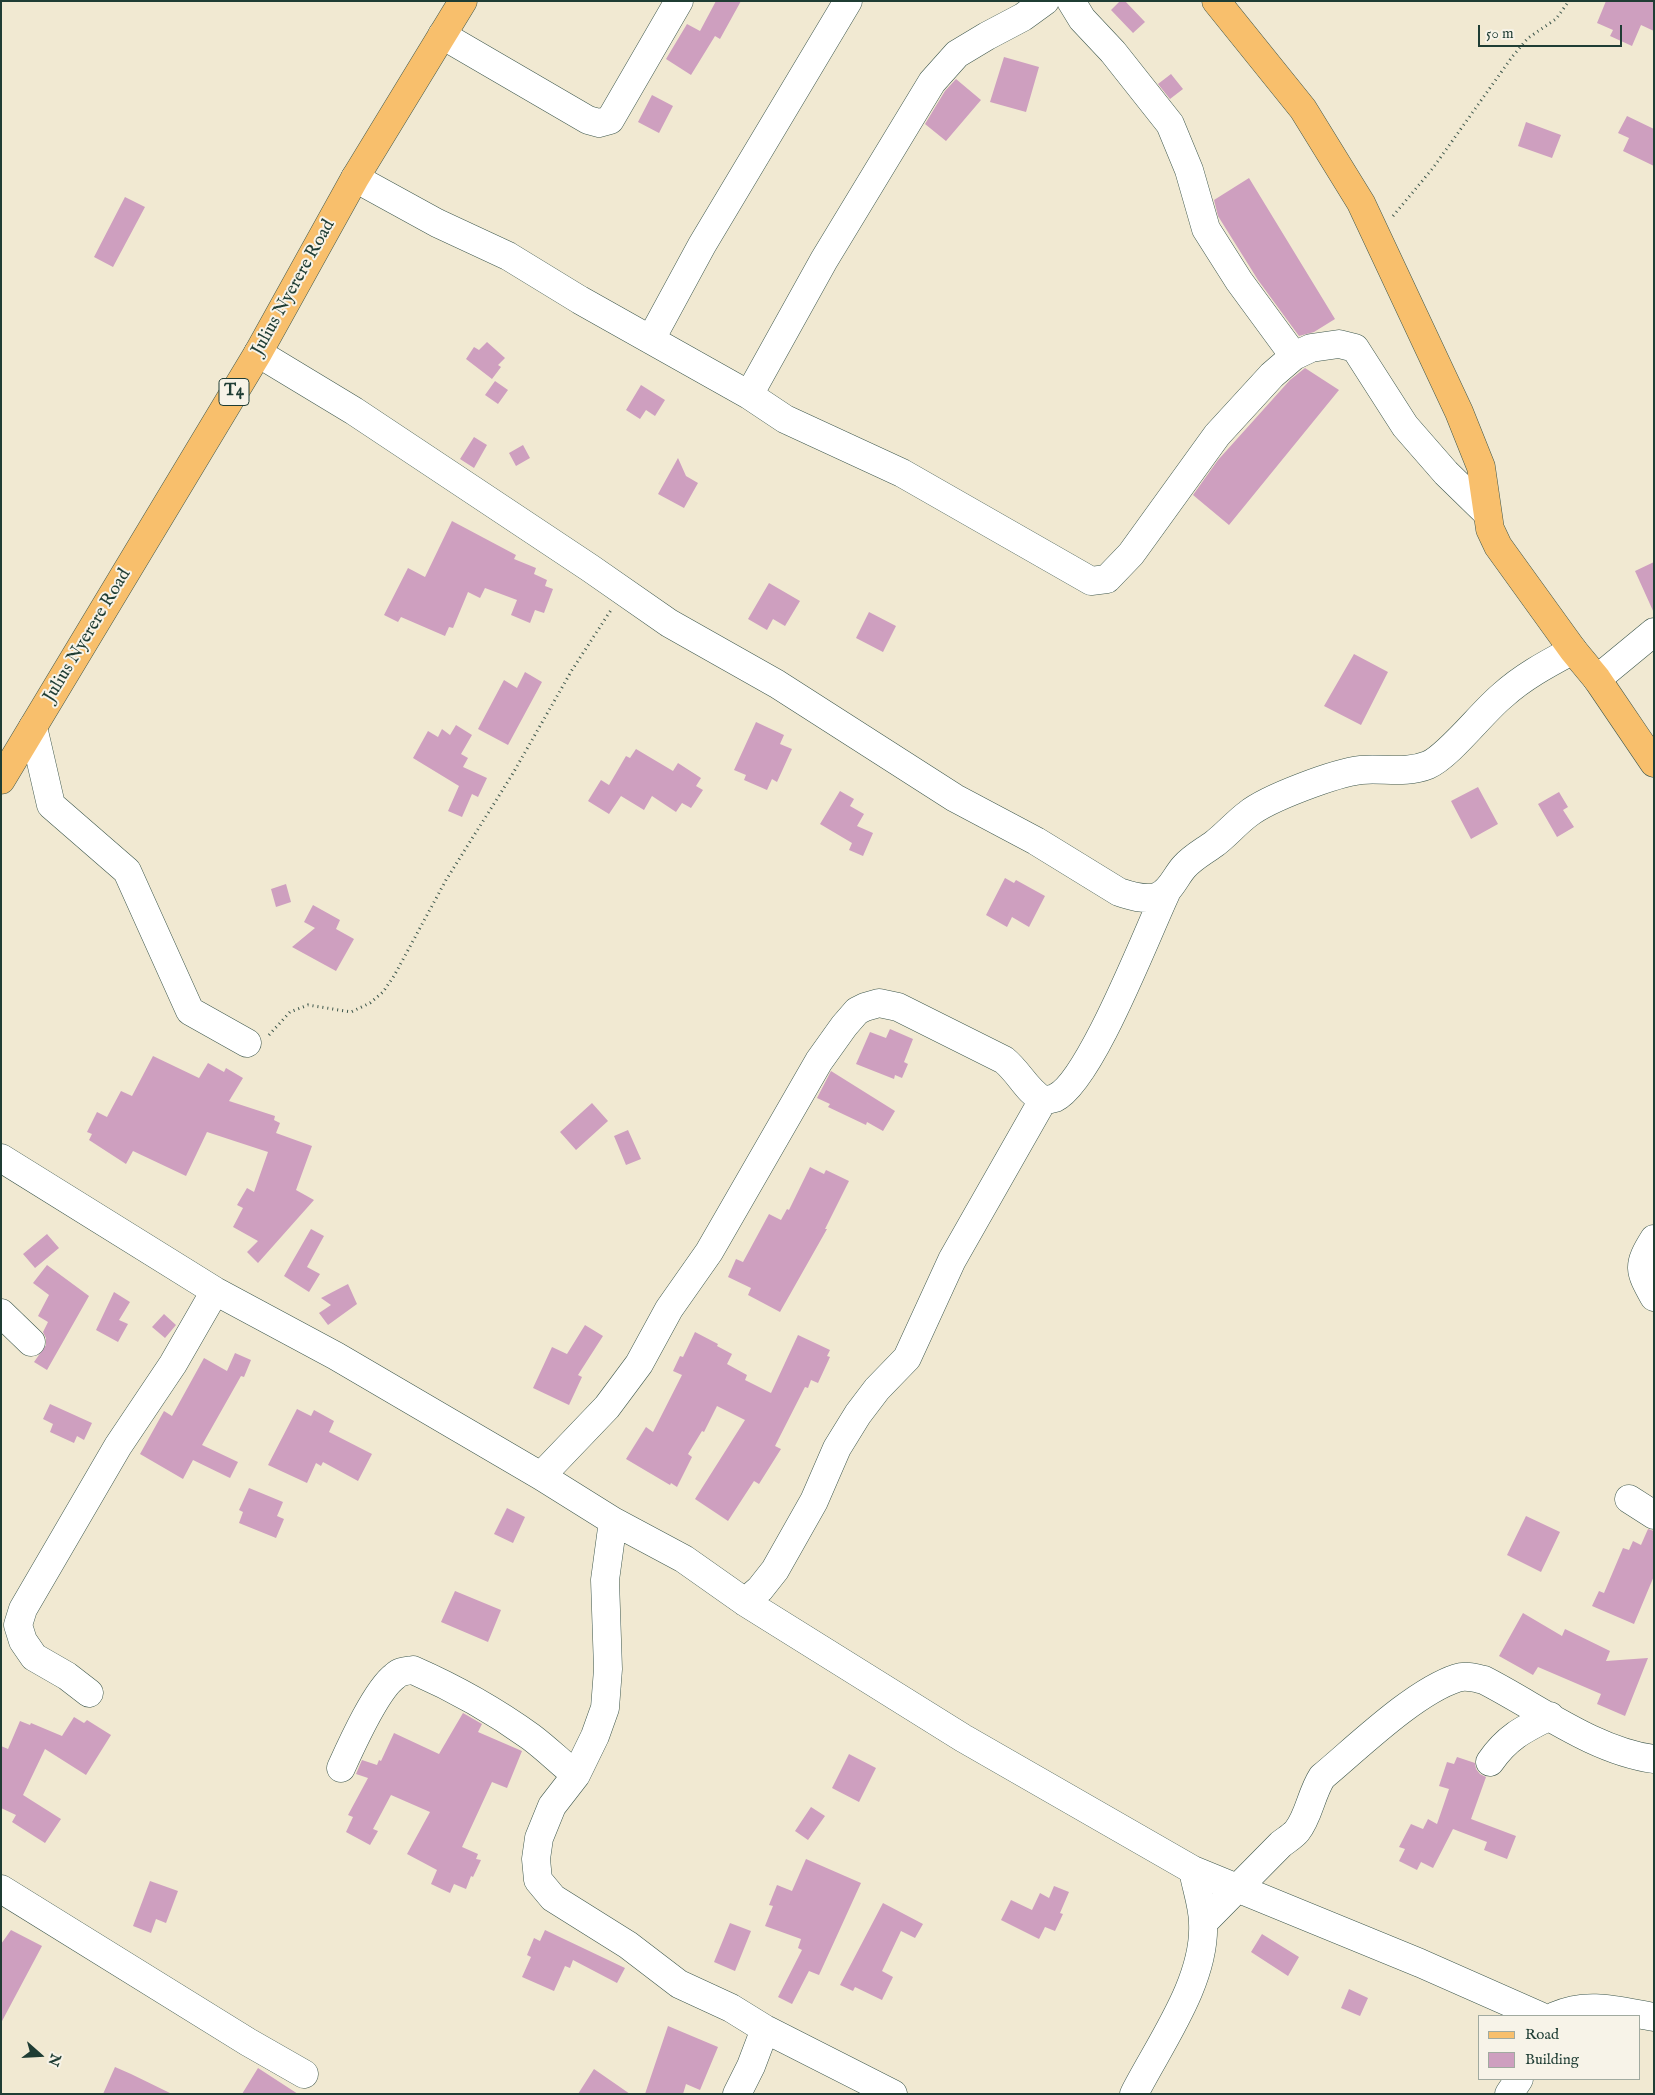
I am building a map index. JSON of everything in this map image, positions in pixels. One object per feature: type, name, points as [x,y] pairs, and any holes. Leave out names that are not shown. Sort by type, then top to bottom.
[{"type":"main road","name":"Julius Nyerere Road","points":[[1,780],[258,353],[355,178],[463,1]]},
{"type":"main road","points":[[1216,1],[1303,109],[1361,203],[1463,421],[1481,467],[1490,529],[1498,546],[1573,650],[1597,679],[1654,763]]},
{"type":"street","points":[[442,35],[588,120],[599,123],[610,120],[618,108],[679,1]]},
{"type":"street","points":[[651,339],[702,245],[848,1]]},
{"type":"street","points":[[749,396],[824,260],[932,82],[957,54],[1023,17],[1045,1]]},
{"type":"street","points":[[1071,1],[1082,18],[1113,52],[1170,124],[1189,170],[1206,229],[1239,281],[1294,356]]},
{"type":"street","points":[[355,178],[437,223],[508,256],[580,300],[749,396],[785,419],[902,473],[1090,581],[1108,579],[1131,554],[1217,435],[1272,375],[1294,356],[1311,348],[1339,344],[1347,344],[1355,348],[1405,426],[1446,473],[1487,513]]},
{"type":"street","points":[[258,353],[354,411],[669,623],[777,684],[954,798],[1036,841],[1119,892],[1133,897],[1145,898],[1156,897],[1166,892]]},
{"type":"street","points":[[1597,679],[1654,632]]},
{"type":"street","points":[[541,1476],[607,1407],[639,1364],[669,1309],[709,1252],[819,1061],[857,1011],[879,1003],[898,1006],[1004,1060],[1014,1068],[1036,1096],[1043,1100],[1055,1098],[1069,1086],[1083,1066],[1112,1013],[1166,892],[1191,859],[1214,844],[1248,814],[1300,788],[1332,777],[1366,770],[1412,770],[1430,764],[1449,748],[1503,694],[1537,670],[1573,650]]},
{"type":"street","points":[[33,727],[51,805],[128,871],[190,1010],[255,1042]]},
{"type":"street","points":[[1119,892],[1134,913],[1145,936]]},
{"type":"street","points":[[746,1602],[760,1589],[775,1570],[814,1501],[837,1448],[858,1414],[877,1390],[907,1358],[952,1260],[1043,1100]]},
{"type":"street","points":[[1,1158],[215,1291],[336,1356],[541,1476],[613,1521],[684,1559],[746,1602],[963,1738],[1193,1870],[1453,1977],[1538,2015]]},
{"type":"street","points":[[1654,1240],[1641,1266],[1644,1278],[1654,1297]]},
{"type":"street","points":[[89,1693],[67,1676],[34,1657],[23,1641],[18,1625],[23,1609],[118,1446],[173,1364],[215,1291]]},
{"type":"street","points":[[1,1313],[31,1342]]},
{"type":"street","points":[[1629,1499],[1654,1515]]},
{"type":"street","points":[[613,1521],[606,1580],[608,1669],[605,1708],[595,1736],[576,1775],[552,1806],[539,1838],[536,1858],[538,1880],[553,1898],[628,1945],[671,1979],[704,1997],[731,2008],[764,2029],[893,2094]]},
{"type":"street","points":[[341,1768],[352,1742],[389,1681],[405,1671],[413,1670],[464,1695],[504,1719],[533,1738],[576,1775]]},
{"type":"street","points":[[1204,1923],[1281,1844],[1296,1832],[1302,1824],[1316,1786],[1322,1777],[1402,1711],[1428,1693],[1459,1678],[1473,1677],[1497,1687],[1532,1708],[1613,1748],[1632,1755],[1654,1759]]},
{"type":"street","points":[[1490,1762],[1506,1741],[1517,1733],[1550,1716]]},
{"type":"street","points":[[1134,2094],[1180,2009],[1198,1967],[1204,1923],[1193,1870]]},
{"type":"street","points":[[1,1890],[248,2042],[304,2074]]},
{"type":"street","points":[[1557,2015],[1572,2009],[1599,2008],[1654,2017]]},
{"type":"street","points":[[737,2094],[751,2066],[764,2029]]},
{"type":"street","points":[[1509,2094],[1518,2080]]},
{"type":"path","points":[[1376,236],[1433,168],[1512,56],[1528,38],[1556,19],[1569,1]]},
{"type":"path","points":[[255,1042],[290,1012],[308,1005],[351,1012],[370,1003],[383,992],[394,976],[446,880],[512,775],[572,670],[624,592]]},
{"type":"building","points":[[716,1],[741,1],[720,39],[715,36],[691,75],[666,59],[687,24],[700,31]]},
{"type":"building","points":[[1120,1],[1125,1],[1145,22],[1133,33],[1111,10]]},
{"type":"building","points":[[1606,1],[1654,1],[1654,31],[1641,25],[1632,46],[1610,36],[1613,30],[1597,23]]},
{"type":"building","points":[[1004,57],[1039,67],[1026,112],[990,102]]},
{"type":"building","points":[[1171,74],[1183,89],[1170,99],[1158,84]]},
{"type":"building","points":[[956,79],[981,100],[946,141],[925,124],[945,91]]},
{"type":"building","points":[[652,95],[673,106],[659,133],[638,122]]},
{"type":"building","points":[[1627,116],[1654,129],[1654,166],[1623,151],[1629,138],[1618,133]]},
{"type":"building","points":[[1526,122],[1561,135],[1552,158],[1518,146]]},
{"type":"building","points":[[1249,178],[1335,319],[1314,332],[1299,336],[1258,280],[1218,216],[1214,200]]},
{"type":"building","points":[[125,197],[145,207],[113,267],[94,257]]},
{"type":"building","points":[[487,342],[505,358],[498,365],[501,367],[492,379],[466,359],[474,347],[479,350]]},
{"type":"building","points":[[1305,368],[1339,390],[1229,525],[1193,495],[1218,460],[1290,380]]},
{"type":"building","points":[[495,381],[508,390],[498,404],[485,395]]},
{"type":"building","points":[[641,385],[665,400],[655,416],[646,410],[640,419],[626,410]]},
{"type":"building","points":[[474,437],[487,445],[474,468],[460,459]]},
{"type":"building","points":[[523,445],[530,458],[516,466],[509,453]]},
{"type":"building","points":[[678,458],[686,476],[698,483],[684,508],[658,494]]},
{"type":"building","points":[[452,521],[516,555],[514,559],[536,568],[534,574],[547,580],[545,586],[553,589],[544,613],[535,610],[530,623],[511,615],[517,600],[485,588],[480,598],[468,592],[453,628],[449,627],[445,636],[401,617],[398,622],[384,615],[408,568],[425,577]]},
{"type":"building","points":[[1654,562],[1654,613],[1635,571]]},
{"type":"building","points":[[769,583],[800,601],[785,626],[773,619],[767,630],[748,619]]},
{"type":"building","points":[[869,612],[896,626],[883,652],[856,638]]},
{"type":"building","points":[[1354,654],[1388,672],[1361,725],[1324,706]]},
{"type":"building","points":[[525,672],[542,682],[508,745],[478,729],[504,680],[517,688]]},
{"type":"building","points":[[756,722],[784,735],[780,744],[792,749],[777,782],[772,779],[767,790],[744,780],[746,775],[734,770]]},
{"type":"building","points":[[456,725],[472,735],[461,754],[468,758],[463,767],[487,778],[478,797],[472,794],[462,817],[448,811],[459,786],[413,758],[428,731],[438,737],[442,729],[450,735]]},
{"type":"building","points":[[636,749],[673,771],[678,763],[701,778],[696,786],[703,790],[691,808],[682,803],[676,812],[652,796],[644,810],[621,796],[609,814],[588,801],[601,780],[609,785],[626,756],[630,758]]},
{"type":"building","points":[[1478,787],[1498,824],[1471,839],[1451,801]]},
{"type":"building","points":[[840,791],[854,799],[850,806],[864,814],[857,826],[873,833],[863,856],[849,850],[852,843],[820,824]]},
{"type":"building","points":[[1559,792],[1568,807],[1563,810],[1574,827],[1557,837],[1538,804]]},
{"type":"building","points":[[1005,878],[1014,883],[1016,880],[1045,896],[1029,927],[1012,917],[1007,927],[986,915]]},
{"type":"building","points":[[286,884],[291,902],[276,907],[271,889]]},
{"type":"building","points":[[313,905],[340,920],[336,929],[354,939],[336,971],[292,947],[315,928],[304,922]]},
{"type":"building","points":[[890,1029],[913,1039],[904,1062],[908,1064],[902,1078],[895,1075],[894,1079],[856,1064],[870,1032],[886,1038]]},
{"type":"building","points":[[153,1056],[199,1078],[208,1063],[224,1072],[226,1068],[243,1078],[229,1101],[275,1116],[274,1120],[280,1123],[276,1133],[312,1146],[296,1190],[314,1200],[258,1263],[247,1252],[258,1241],[233,1227],[243,1208],[237,1205],[247,1188],[254,1192],[268,1152],[207,1132],[186,1176],[133,1151],[126,1164],[89,1140],[92,1134],[87,1132],[97,1112],[107,1117],[121,1091],[132,1096]]},
{"type":"building","points":[[831,1071],[895,1111],[883,1131],[867,1122],[866,1125],[828,1107],[830,1104],[817,1098]]},
{"type":"building","points":[[592,1103],[608,1121],[576,1150],[560,1132]]},
{"type":"building","points":[[628,1130],[641,1159],[626,1165],[614,1136]]},
{"type":"building","points":[[810,1167],[824,1174],[826,1170],[849,1181],[825,1229],[827,1229],[780,1312],[748,1295],[751,1288],[728,1277],[736,1259],[743,1262],[769,1214],[781,1220],[787,1209],[789,1210]]},
{"type":"building","points":[[311,1229],[324,1236],[307,1267],[320,1274],[309,1292],[284,1276]]},
{"type":"building","points":[[47,1234],[59,1248],[35,1268],[23,1254]]},
{"type":"building","points":[[47,1265],[89,1296],[47,1370],[34,1362],[46,1345],[46,1338],[43,1332],[48,1322],[38,1316],[49,1295],[33,1283]]},
{"type":"building","points":[[348,1284],[357,1304],[328,1325],[319,1313],[331,1305],[321,1298]]},
{"type":"building","points":[[114,1292],[130,1302],[119,1320],[128,1324],[118,1342],[96,1330]]},
{"type":"building","points":[[164,1314],[176,1325],[165,1338],[152,1327]]},
{"type":"building","points":[[585,1325],[603,1336],[578,1375],[582,1377],[569,1405],[533,1388],[552,1347],[567,1354]]},
{"type":"building","points":[[695,1332],[732,1354],[727,1364],[747,1375],[745,1380],[771,1393],[798,1335],[830,1350],[827,1356],[830,1357],[818,1383],[811,1380],[808,1388],[805,1387],[775,1446],[781,1449],[759,1484],[754,1481],[728,1521],[695,1499],[745,1420],[717,1406],[704,1432],[702,1431],[688,1454],[692,1457],[677,1487],[671,1483],[670,1485],[626,1459],[646,1427],[653,1432],[682,1375],[673,1371],[680,1356],[683,1357]]},
{"type":"building","points":[[235,1353],[251,1360],[244,1377],[241,1376],[202,1445],[238,1462],[230,1478],[193,1460],[183,1479],[140,1454],[164,1411],[172,1416],[204,1358],[227,1371]]},
{"type":"building","points":[[50,1404],[92,1423],[84,1440],[77,1436],[74,1443],[50,1432],[53,1424],[43,1419]]},
{"type":"building","points":[[297,1409],[311,1416],[314,1410],[334,1421],[329,1432],[372,1454],[358,1481],[323,1462],[321,1466],[316,1463],[307,1483],[268,1465]]},
{"type":"building","points":[[249,1488],[283,1502],[277,1516],[284,1519],[276,1538],[239,1523],[243,1512],[239,1510]]},
{"type":"building","points":[[507,1508],[525,1517],[513,1543],[494,1534]]},
{"type":"building","points":[[1526,1516],[1560,1532],[1541,1572],[1507,1555]]},
{"type":"building","points":[[1648,1529],[1654,1531],[1654,1576],[1634,1624],[1592,1606],[1599,1591],[1604,1593],[1623,1548],[1629,1550],[1633,1541],[1641,1545]]},
{"type":"building","points":[[455,1591],[501,1610],[488,1642],[441,1622]]},
{"type":"building","points":[[1523,1613],[1562,1636],[1565,1629],[1610,1651],[1606,1661],[1648,1658],[1625,1716],[1597,1704],[1601,1694],[1538,1667],[1533,1675],[1499,1656]]},
{"type":"building","points":[[463,1713],[482,1724],[478,1732],[522,1751],[507,1788],[492,1782],[462,1847],[478,1854],[476,1859],[481,1860],[473,1877],[471,1876],[466,1889],[454,1884],[450,1893],[431,1884],[437,1870],[407,1854],[430,1812],[391,1795],[373,1829],[378,1831],[370,1845],[346,1832],[353,1817],[348,1815],[368,1778],[356,1774],[362,1760],[377,1765],[379,1760],[381,1761],[394,1733],[439,1754]]},
{"type":"building","points":[[74,1717],[84,1723],[87,1720],[111,1735],[86,1775],[45,1749],[23,1795],[61,1819],[45,1843],[12,1822],[16,1815],[1,1808],[1,1746],[8,1749],[20,1721],[30,1725],[31,1723],[62,1736]]},
{"type":"building","points":[[849,1754],[876,1768],[859,1802],[832,1788]]},
{"type":"building","points":[[1457,1757],[1475,1763],[1476,1769],[1486,1777],[1471,1819],[1516,1836],[1507,1859],[1484,1850],[1487,1842],[1453,1829],[1433,1868],[1421,1862],[1417,1870],[1399,1861],[1405,1849],[1399,1847],[1411,1824],[1423,1829],[1428,1819],[1437,1824],[1449,1789],[1439,1786],[1447,1762],[1454,1764]]},
{"type":"building","points":[[811,1807],[825,1816],[808,1840],[795,1831]]},
{"type":"building","points":[[806,1859],[861,1883],[819,1975],[809,1971],[792,2004],[778,1997],[802,1950],[798,1948],[801,1939],[765,1926],[773,1906],[769,1905],[777,1885],[792,1891]]},
{"type":"building","points":[[150,1881],[178,1891],[166,1923],[156,1919],[151,1933],[133,1926]]},
{"type":"building","points":[[1054,1886],[1069,1892],[1060,1913],[1063,1914],[1055,1931],[1045,1927],[1039,1939],[1001,1920],[1011,1900],[1032,1910],[1040,1893],[1049,1898]]},
{"type":"building","points":[[883,1903],[923,1924],[915,1938],[901,1931],[882,1971],[893,1977],[882,2000],[855,1987],[853,1991],[840,1985]]},
{"type":"building","points":[[730,1923],[751,1931],[735,1971],[714,1962]]},
{"type":"building","points":[[11,1930],[42,1946],[1,2023],[1,1944]]},
{"type":"building","points":[[545,1930],[625,1968],[617,1983],[573,1960],[570,1968],[565,1966],[554,1991],[522,1977],[531,1957],[527,1955],[534,1938],[540,1941]]},
{"type":"building","points":[[1262,1934],[1299,1957],[1288,1976],[1251,1952]]},
{"type":"building","points":[[1349,1989],[1368,1998],[1360,2016],[1341,2008]]},
{"type":"building","points":[[668,2026],[718,2047],[700,2090],[686,2084],[683,2094],[645,2094]]},
{"type":"building","points":[[115,2067],[131,2074],[172,2094],[103,2094]]},
{"type":"building","points":[[258,2068],[298,2094],[242,2094]]},
{"type":"building","points":[[594,2069],[630,2094],[578,2094]]}]
